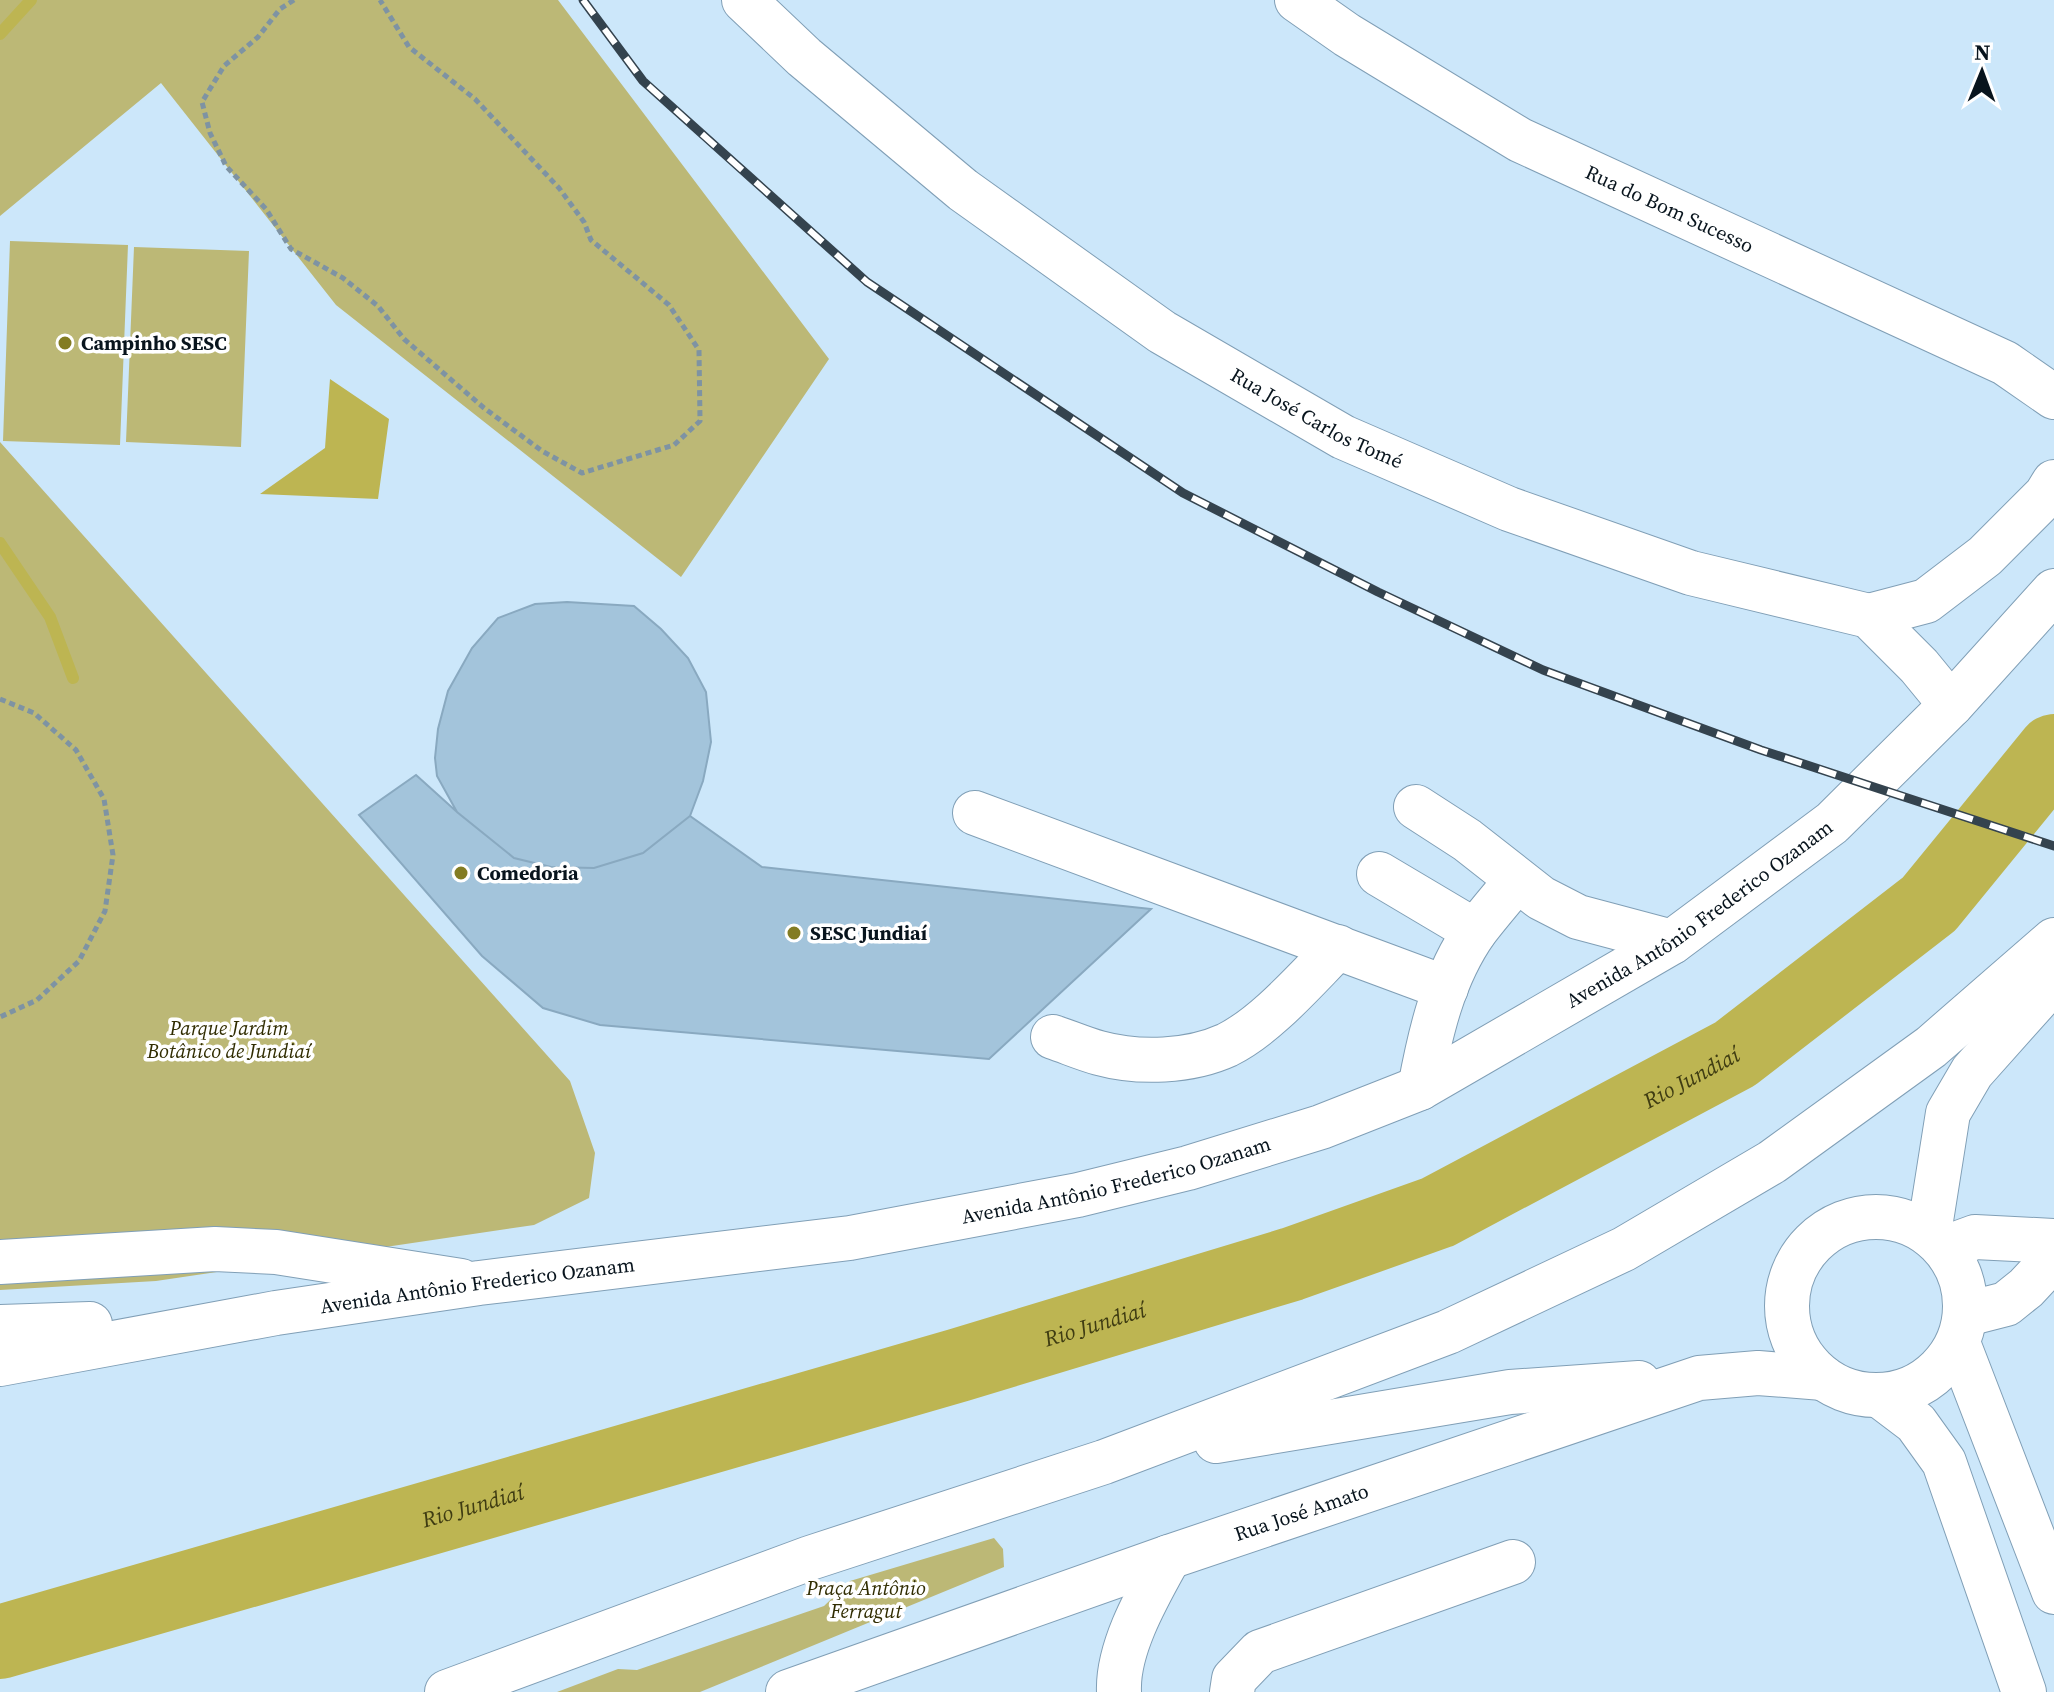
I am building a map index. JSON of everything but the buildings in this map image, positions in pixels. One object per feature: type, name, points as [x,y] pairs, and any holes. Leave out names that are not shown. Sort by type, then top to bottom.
[{"type":"main road","name":"Rua José Carlos Tomé","points":[[744,0],[804,57],[963,190],[1162,332],[1343,437],[1509,509],[1691,573],[1869,616]]},
{"type":"main road","name":"Rua do Bom Sucesso","points":[[1297,0],[1347,35],[1520,140],[2005,363],[2054,397]]},
{"type":"main road","points":[[1869,616],[1926,601],[1985,556],[2046,495],[2054,482]]},
{"type":"main road","name":"Avenida Antônio Frederico Ozanam","points":[[0,1364],[276,1313],[479,1283],[850,1238],[1078,1195],[1188,1168],[1306,1132],[1420,1088],[1672,942],[1832,823],[1951,705],[2054,591]]},
{"type":"main road","points":[[1869,616],[1919,666],[1951,705]]},
{"type":"main road","points":[[1416,807],[1467,840],[1541,898],[1578,917],[1672,942]]},
{"type":"main road","points":[[975,813],[1446,988]]},
{"type":"main road","points":[[1379,874],[1475,931]]},
{"type":"main road","points":[[1420,1088],[1430,1037],[1446,988],[1475,931],[1516,881]]},
{"type":"main road","points":[[447,1692],[810,1558],[1104,1462],[1448,1332],[1624,1249],[1772,1162],[1931,1047],[2054,940]]},
{"type":"main road","points":[[1053,1037],[1101,1054],[1157,1060],[1186,1057],[1227,1045],[1256,1025],[1338,947]]},
{"type":"main road","points":[[1937,1241],[1948,1113],[1972,1072],[2039,997],[2054,954]]},
{"type":"main road","points":[[2054,1258],[2006,1304],[1962,1329],[1939,1370],[1912,1388],[1879,1395],[1850,1391],[1823,1378],[1805,1360],[1792,1338],[1786,1313],[1788,1287],[1797,1263],[1812,1243],[1832,1228],[1856,1218],[1882,1216],[1907,1221],[1937,1241],[1962,1278],[1962,1329],[2054,1592]]},
{"type":"main road","points":[[1937,1241],[1975,1237],[2054,1241]]},
{"type":"main road","points":[[0,1262],[215,1249],[276,1252],[479,1283]]},
{"type":"main road","points":[[0,1327],[276,1313]]},
{"type":"main road","name":"Rua José Amato","points":[[824,1688],[1169,1557],[1699,1378],[1758,1373],[1823,1378]]},
{"type":"main road","points":[[1104,1462],[1510,1392],[1699,1378]]},
{"type":"main road","points":[[1879,1395],[1916,1423],[1944,1462],[2024,1692]]},
{"type":"main road","points":[[1119,1692],[1129,1641],[1143,1605],[1169,1557]]},
{"type":"main road","points":[[1232,1692],[1234,1679],[1260,1652],[1513,1562]]},
{"type":"path","points":[[294,0],[280,9],[258,37],[224,66],[202,102],[210,133],[226,166],[266,209],[291,249],[343,278],[378,306],[404,339],[484,408],[542,451],[582,473],[674,445],[700,421],[699,350],[677,316],[669,305],[591,240],[584,222],[559,188],[475,99],[409,47],[380,0]]},
{"type":"path","points":[[0,699],[34,713],[76,750],[104,799],[113,855],[105,911],[79,961],[37,1000],[0,1017]]},
{"type":"green space","points":[[0,0],[558,0],[829,359],[681,577],[336,305],[161,83],[0,216]]},
{"type":"green space","name":"Campinho SESC","points":[[10,241],[128,245],[120,445],[3,441]]},
{"type":"green space","points":[[134,247],[249,251],[241,447],[126,442]]},
{"type":"green space","name":"Parque Jardim Botânico de Jundiaí","points":[[0,442],[570,1081],[595,1153],[589,1198],[534,1225],[156,1281],[0,1290]]},
{"type":"green space","name":"Praça Antônio Ferragut","points":[[994,1538],[1003,1549],[1004,1567],[700,1692],[557,1692],[618,1669],[637,1670],[824,1606],[850,1581]]},
{"type":"shaded area","points":[[330,379],[389,419],[378,499],[260,494],[325,448]]},
{"type":"waterway","points":[[0,34],[31,0]]},
{"type":"waterway","points":[[0,543],[50,617],[73,678]]},
{"type":"waterway","name":"Rio Jundiaí","points":[[0,1642],[959,1365],[1292,1264],[1438,1212],[1735,1054],[1929,904],[2054,751]]},
{"type":"railway","points":[[583,0],[643,81],[867,282],[1183,493],[1378,592],[1543,670],[1761,750],[2054,846]]},
{"type":"place","name":"Campinho SESC","points":[[65,343]]},
{"type":"place","name":"Comedoria","points":[[461,873]]},
{"type":"place","name":"SESC Jundiaí","points":[[794,933]]}]
